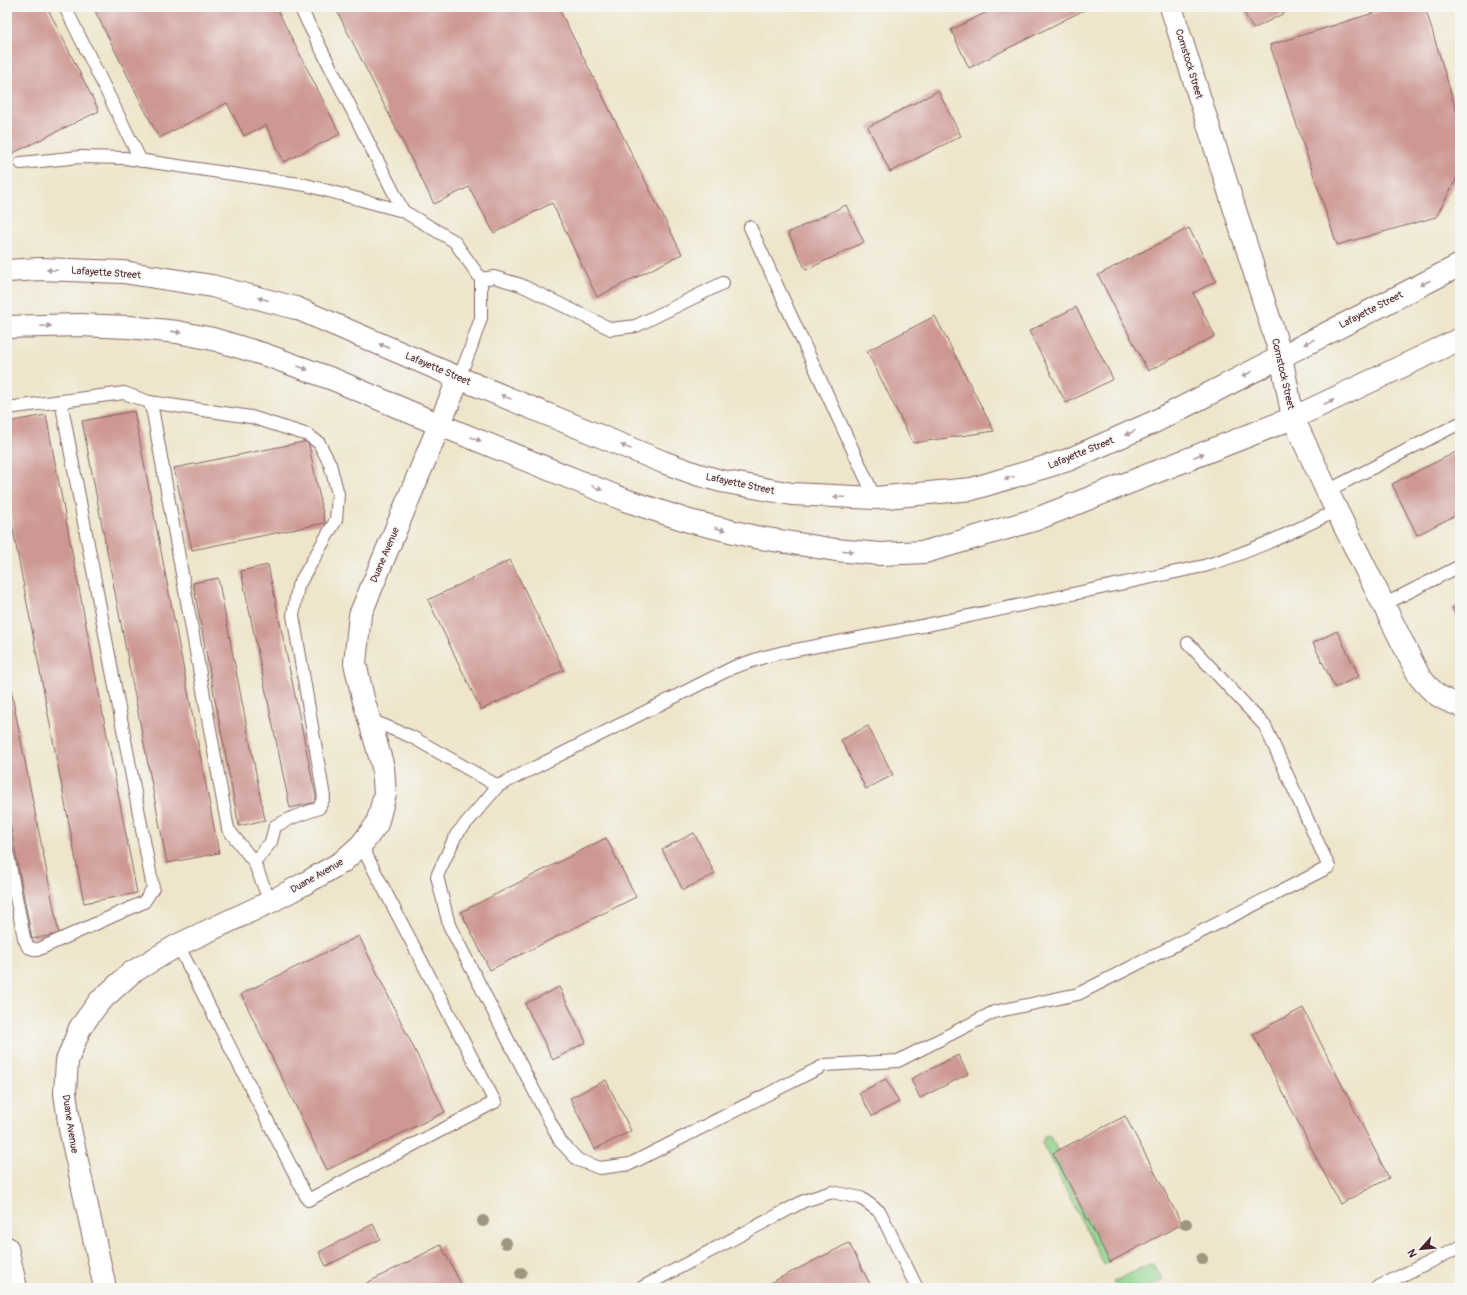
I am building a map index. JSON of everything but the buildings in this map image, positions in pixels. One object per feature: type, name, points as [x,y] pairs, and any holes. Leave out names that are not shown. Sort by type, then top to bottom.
[{"type":"main road","name":"Comstock Street","points":[[1171,7],[1281,356],[1294,418],[1326,492],[1419,676],[1432,692],[1448,701],[1460,705]]},
{"type":"main road","name":"Lafayette Street","points":[[7,271],[40,269],[122,272],[212,286],[296,308],[459,378],[662,462],[696,474],[721,481],[792,494],[875,498],[972,489],[1068,460],[1154,422],[1460,265]]},
{"type":"main road","points":[[7,327],[79,325],[128,327],[177,332],[213,339],[266,355],[335,380],[625,500],[688,521],[755,537],[836,550],[880,554],[925,552],[1034,520],[1294,418],[1460,339]]},
{"type":"main road","name":"Duane Avenue","points":[[105,1288],[70,1129],[65,1093],[67,1061],[80,1028],[99,1002],[131,973],[178,945],[270,902],[342,862],[361,845],[376,824],[385,794],[383,767],[368,719],[355,663],[360,615],[459,378]]},
{"type":"main road","points":[[7,1248],[16,1288]]},
{"type":"lane","points":[[65,7],[142,161]]},
{"type":"lane","points":[[300,7],[403,211]]},
{"type":"lane","points":[[21,163],[80,157],[125,158],[306,185],[403,211],[454,241],[481,280],[481,318],[459,378]]},
{"type":"lane","points":[[750,227],[875,498]]},
{"type":"lane","points":[[481,280],[494,277],[521,285],[611,329],[636,326],[723,283]]},
{"type":"lane","points":[[7,408],[124,393],[149,402],[251,417],[308,434],[319,443],[330,464],[338,494],[336,520],[298,586],[293,615],[324,797],[319,808],[275,826],[271,842],[254,862]]},
{"type":"lane","points":[[7,851],[24,938],[28,948],[37,950],[144,902],[152,888],[61,401]]},
{"type":"lane","points":[[149,402],[153,413],[228,829],[254,862],[270,902]]},
{"type":"lane","points":[[1326,492],[1460,423]]},
{"type":"lane","points":[[1188,643],[1265,726],[1329,868],[1078,994],[994,1012],[898,1061],[825,1065],[630,1164],[600,1168],[578,1160],[560,1142],[449,925],[437,876],[456,835],[498,786],[734,667],[764,656],[929,625],[1204,566],[1262,546],[1336,511]]},
{"type":"lane","points":[[1383,605],[1460,566]]},
{"type":"lane","points":[[368,719],[412,737],[498,786]]},
{"type":"lane","points":[[178,945],[308,1200],[495,1102],[361,845]]},
{"type":"lane","points":[[641,1288],[804,1201],[832,1192],[861,1198],[880,1212],[917,1288]]},
{"type":"lane","points":[[1376,1288],[1460,1248]]},
{"type":"green space","points":[[1049,1135],[1058,1151],[1053,1153],[1110,1262],[1104,1265],[1042,1143],[1044,1137]]},
{"type":"green space","points":[[1149,1264],[1154,1265],[1163,1280],[1147,1288],[1117,1288],[1113,1282]]}]
